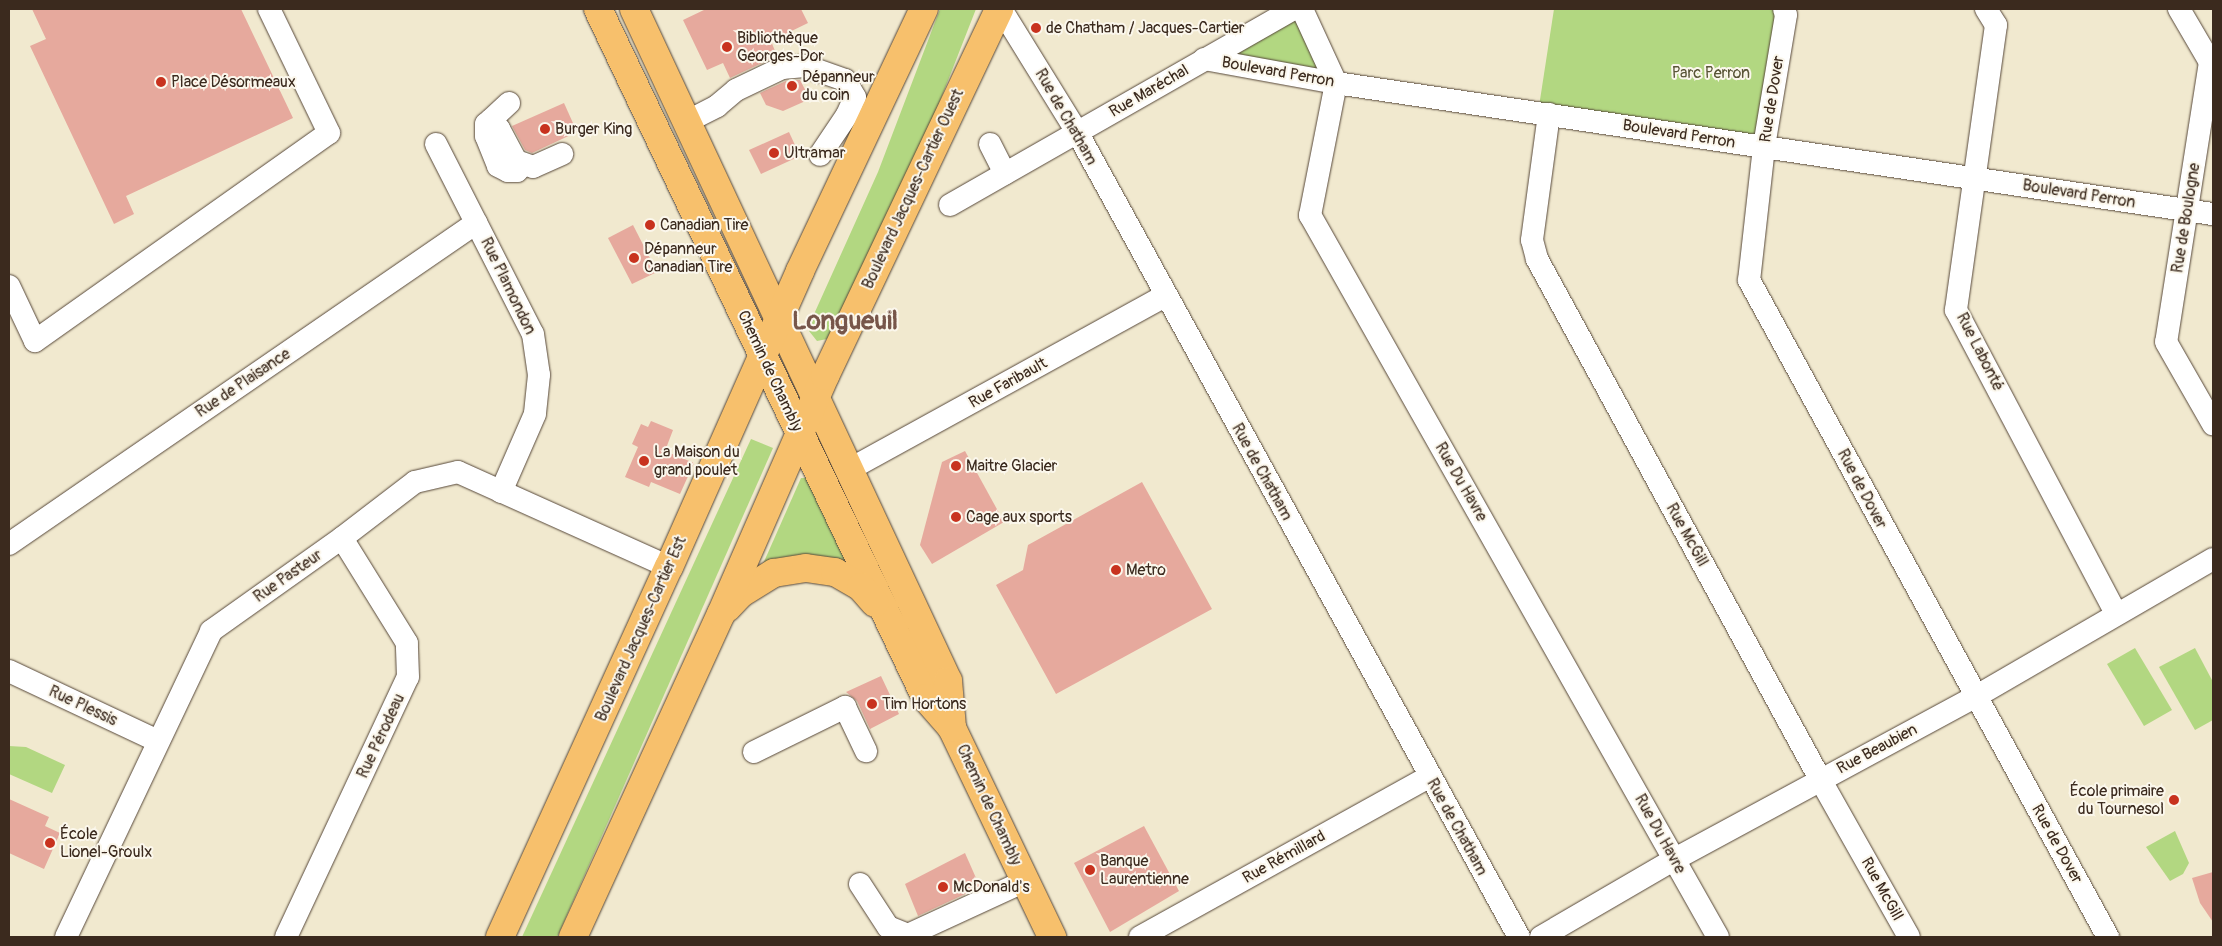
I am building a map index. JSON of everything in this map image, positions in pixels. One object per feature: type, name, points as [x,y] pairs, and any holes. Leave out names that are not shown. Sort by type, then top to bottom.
[{"type":"main road","name":"Chemin de Chambly","points":[[598,9],[926,698],[952,728],[1052,937]]},
{"type":"main road","name":"Chemin de Chambly","points":[[634,9],[948,681],[952,728]]},
{"type":"main road","points":[[779,319],[924,9]]},
{"type":"main road","name":"Boulevard Jacques-Cartier Ouest","points":[[816,397],[1000,9]]},
{"type":"main road","points":[[760,277],[777,282],[800,271]]},
{"type":"main road","name":"Boulevard Jacques-Cartier Est","points":[[500,937],[669,567],[779,319]]},
{"type":"main road","points":[[573,937],[721,614],[816,397]]},
{"type":"main road","points":[[721,614],[740,594],[774,573],[806,568],[835,572],[859,586],[886,615]]},
{"type":"street","points":[[9,286],[35,340],[330,133],[269,9]]},
{"type":"street","name":"Rue de Chatham","points":[[1000,9],[1076,132],[1429,777],[1519,937]]},
{"type":"street","name":"Rue Maréchal","points":[[950,205],[1293,9]]},
{"type":"street","points":[[1302,9],[1336,83]]},
{"type":"street","name":"Rue de Dover","points":[[1784,9],[1786,15],[1764,147],[1749,280],[2108,937]]},
{"type":"street","name":"Rue Labonté","points":[[1986,9],[1996,25],[1956,310],[2116,613]]},
{"type":"street","name":"Rue de Boulogne","points":[[2180,9],[2210,62],[2166,342],[2213,424]]},
{"type":"street","name":"Boulevard Perron","points":[[1204,59],[1336,83],[2213,214]]},
{"type":"street","points":[[686,122],[717,106],[736,90],[782,68],[805,66],[845,80],[855,97],[847,114],[820,155]]},
{"type":"street","name":"Rue Du Havre","points":[[1336,83],[1310,215],[1718,937]]},
{"type":"street","points":[[510,103],[491,120],[499,129],[516,161],[533,167],[562,154]]},
{"type":"street","name":"Rue McGill","points":[[1549,114],[1532,240],[1537,259],[1820,780],[1909,937]]},
{"type":"street","name":"Rue Plamondon","points":[[436,144],[533,334],[539,375],[535,414],[501,492]]},
{"type":"street","points":[[990,144],[1006,173]]},
{"type":"street","name":"Rue de Plaisance","points":[[9,544],[476,223]]},
{"type":"street","name":"Rue Faribault","points":[[850,469],[1165,296]]},
{"type":"street","name":"Rue Pasteur","points":[[66,937],[211,631],[342,538],[415,482],[458,472],[669,567]]},
{"type":"street","name":"Rue Pérodeau","points":[[286,937],[408,677],[407,643],[342,538]]},
{"type":"street","name":"Rue Beaubien","points":[[1540,937],[1675,859],[1975,696],[2213,558]]},
{"type":"street","name":"Rue Plessis","points":[[9,671],[158,741]]},
{"type":"street","points":[[754,752],[845,706],[866,751]]},
{"type":"street","name":"Rue Rémillard","points":[[1140,937],[1429,777]]},
{"type":"street","points":[[860,884],[888,927],[908,935],[1025,881]]},
{"type":"green space","points":[[940,9],[976,9],[938,106],[834,331],[827,339],[817,341],[809,331],[810,323],[878,172]]},
{"type":"green space","points":[[1293,9],[1336,83],[1204,59]]},
{"type":"green space","name":"Parc Perron","points":[[1554,9],[1784,9],[1764,147],[1538,113]]},
{"type":"green space","points":[[751,439],[773,448],[559,933],[557,937],[522,937]]},
{"type":"green space","points":[[801,478],[810,478],[858,575],[763,564]]},
{"type":"green space","points":[[2135,648],[2172,710],[2144,726],[2107,664]]},
{"type":"green space","points":[[2195,648],[2213,682],[2213,720],[2195,730],[2159,667]]},
{"type":"green space","points":[[9,746],[26,747],[65,765],[52,793],[9,774]]},
{"type":"green space","points":[[2175,831],[2189,863],[2183,874],[2170,881],[2146,847]]},
{"type":"building","name":"Place Désormeaux","points":[[32,9],[241,9],[293,118],[126,196],[134,214],[114,224],[30,46],[46,39]]},
{"type":"building","name":"Bibliothèque Georges-Dor","points":[[706,9],[801,9],[808,23],[771,41],[777,56],[730,78],[723,63],[707,70],[683,20]]},
{"type":"building","name":"Dépanneur du coin","points":[[800,80],[810,99],[783,111],[766,105],[760,93],[786,81],[788,83]]},
{"type":"building","name":"Burger King","points":[[564,103],[577,132],[532,153],[525,150],[512,126]]},
{"type":"building","name":"Ultramar","points":[[789,132],[800,156],[761,174],[749,150]]},
{"type":"building","name":"Dépanneur Canadian Tire","points":[[633,225],[657,272],[632,284],[608,238]]},
{"type":"building","points":[[651,421],[673,430],[665,451],[694,463],[680,494],[651,482],[649,487],[625,477],[638,447],[632,444],[641,424],[648,427]]},
{"type":"building","points":[[965,451],[1004,522],[932,564],[920,545],[942,462]]},
{"type":"building","points":[[1142,482],[1212,609],[1056,694],[996,585],[1023,570],[1028,545]]},
{"type":"building","points":[[881,676],[899,714],[870,729],[857,701],[846,692]]},
{"type":"building","points":[[9,799],[49,817],[45,826],[60,833],[44,869],[9,853]]},
{"type":"building","points":[[1144,826],[1179,891],[1110,932],[1074,863]]},
{"type":"building","points":[[965,853],[980,887],[918,916],[905,884]]},
{"type":"building","points":[[2213,872],[2213,922],[2200,903],[2192,878]]},
{"type":"place","name":"de Chatham / Jacques-Cartier","points":[[1036,28]]},
{"type":"place","name":"Bibliothèque Georges-Dor","points":[[727,47]]},
{"type":"place","name":"Place Désormeaux","points":[[161,82]]},
{"type":"place","name":"Dépanneur du coin","points":[[792,86]]},
{"type":"place","name":"Burger King","points":[[545,129]]},
{"type":"place","name":"Ultramar","points":[[774,153]]},
{"type":"place","name":"Canadian Tire","points":[[650,225]]},
{"type":"place","name":"Dépanneur Canadian Tire","points":[[634,258]]},
{"type":"place","name":"La Maison du grand poulet","points":[[644,461]]},
{"type":"place","name":"Maitre Glacier","points":[[956,466]]},
{"type":"place","name":"Cage aux sports","points":[[956,517]]},
{"type":"place","name":"Metro","points":[[1116,570]]},
{"type":"place","name":"Tim Hortons","points":[[872,704]]},
{"type":"place","name":"École primaire du Tournesol","points":[[2174,800]]},
{"type":"place","name":"École Lionel-Groulx","points":[[50,843]]},
{"type":"place","name":"Banque Laurentienne","points":[[1090,870]]},
{"type":"place","name":"McDonald's","points":[[943,887]]},
{"type":"district","name":"Longueuil","points":[[845,322]]}]
